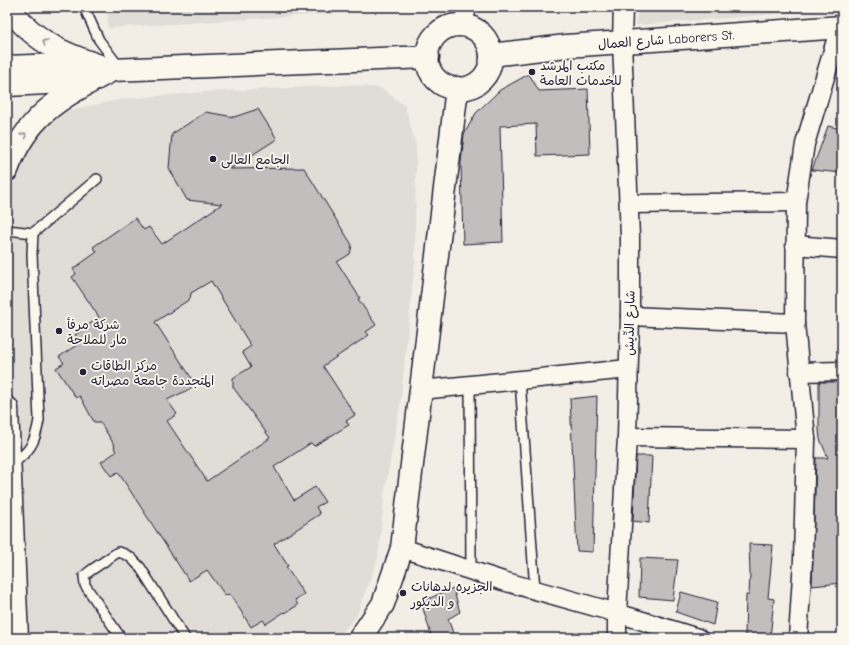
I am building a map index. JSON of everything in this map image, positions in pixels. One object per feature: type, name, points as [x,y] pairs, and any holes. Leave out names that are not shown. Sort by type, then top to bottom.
[{"type":"main road","points":[[8,7],[17,19],[39,38],[65,54],[104,71]]},
{"type":"main road","points":[[465,16],[476,30],[486,38],[490,46],[491,55],[491,63],[488,70],[478,82],[472,86],[457,88],[442,83],[436,78],[432,72],[428,57],[431,44],[438,33],[455,25],[465,16]]},
{"type":"main road","name":"شارع العمال Laborers St.","points":[[491,55],[566,46],[841,27]]},
{"type":"main road","points":[[7,67],[104,71],[428,57]]},
{"type":"main road","points":[[7,85],[104,71]]},
{"type":"main road","points":[[7,170],[20,140],[32,124],[52,105],[104,71]]},
{"type":"main road","points":[[360,638],[383,604],[402,548],[457,88]]},
{"type":"main road","points":[[7,408],[17,638]]},
{"type":"street","name":"شارع الدِّيسْ","points":[[617,638],[617,613],[627,437],[630,316],[629,204],[622,42],[623,7]]},
{"type":"street","points":[[798,638],[803,560],[806,439],[795,323],[796,202],[805,144],[841,27]]},
{"type":"street","points":[[629,204],[796,202]]},
{"type":"street","points":[[795,245],[842,249]]},
{"type":"street","points":[[630,316],[795,323]]},
{"type":"street","points":[[421,390],[628,369]]},
{"type":"street","points":[[800,372],[842,371]]},
{"type":"street","points":[[627,437],[806,439]]},
{"type":"street","points":[[402,548],[471,571],[698,638]]},
{"type":"lane","points":[[84,7],[99,40],[104,71]]},
{"type":"lane","points":[[7,230],[33,233],[97,180]]},
{"type":"lane","points":[[9,466],[28,451],[36,437],[39,420],[32,254],[33,233]]},
{"type":"lane","points":[[520,380],[535,590]]},
{"type":"lane","points":[[470,385],[471,571]]},
{"type":"lane","points":[[121,638],[85,585],[84,576],[118,552],[124,553],[131,557],[140,567],[185,638]]},
{"type":"shaded area","points":[[107,7],[404,7],[404,9],[108,28]]},
{"type":"shaded area","points":[[638,7],[842,7],[842,9],[636,25]]},
{"type":"shaded area","points":[[351,85],[381,88],[405,106],[416,146],[415,261],[400,406],[385,489],[378,558],[356,617],[336,638],[23,638],[7,246],[7,202],[17,169],[37,137],[66,111],[123,99],[205,92]]},
{"type":"building","points":[[529,74],[539,91],[588,89],[590,154],[537,156],[536,124],[500,126],[503,242],[463,244],[461,163],[464,134],[476,113],[500,90]]},
{"type":"building","points":[[258,109],[277,139],[230,169],[304,168],[352,245],[350,254],[337,262],[360,298],[358,299],[376,325],[366,332],[369,335],[323,366],[355,415],[346,421],[349,425],[314,446],[311,443],[274,467],[294,500],[315,487],[325,502],[316,507],[320,514],[274,544],[288,566],[286,567],[304,594],[295,600],[298,605],[266,624],[263,620],[251,627],[230,594],[225,595],[207,570],[189,581],[118,472],[111,476],[101,462],[116,452],[115,446],[100,422],[94,422],[80,396],[76,398],[56,368],[64,363],[59,357],[81,342],[75,335],[99,317],[72,277],[76,274],[73,269],[97,252],[93,247],[135,218],[144,230],[149,227],[162,244],[222,204],[187,200],[169,168],[172,134],[206,112],[234,117]],"holes":[[[211,281],[251,346],[242,352],[251,367],[233,378],[233,387],[270,438],[207,481],[167,421],[177,414],[167,400],[190,389],[194,382],[155,322],[190,299],[191,293]]]},
{"type":"building","points":[[828,126],[842,129],[842,173],[812,170]]},
{"type":"building","points":[[819,382],[842,382],[842,583],[812,586],[816,458],[828,458],[820,439]]},
{"type":"building","points":[[597,396],[593,552],[577,551],[570,399]]},
{"type":"building","points":[[636,456],[652,456],[649,523],[633,521]]},
{"type":"building","points":[[749,544],[773,545],[768,598],[774,599],[770,638],[745,636],[746,595],[749,595],[750,573]]},
{"type":"building","points":[[640,558],[678,560],[673,600],[639,597]]},
{"type":"building","points":[[453,588],[460,612],[448,619],[455,638],[432,638],[421,602]]},
{"type":"building","points":[[681,592],[717,602],[713,625],[676,612]]},
{"type":"place","name":"مكتب المرشد للخدمات العامة","points":[[532,72]]},
{"type":"place","name":"الجامع العالى","points":[[213,159]]},
{"type":"place","name":"شركة مرفأ مار للملاحة","points":[[59,331]]},
{"type":"place","name":"مركز الطاقات المتجددة جامعة مصراته","points":[[83,372]]},
{"type":"place","name":"الجزيره لدهانات و الديكور","points":[[403,593]]}]
